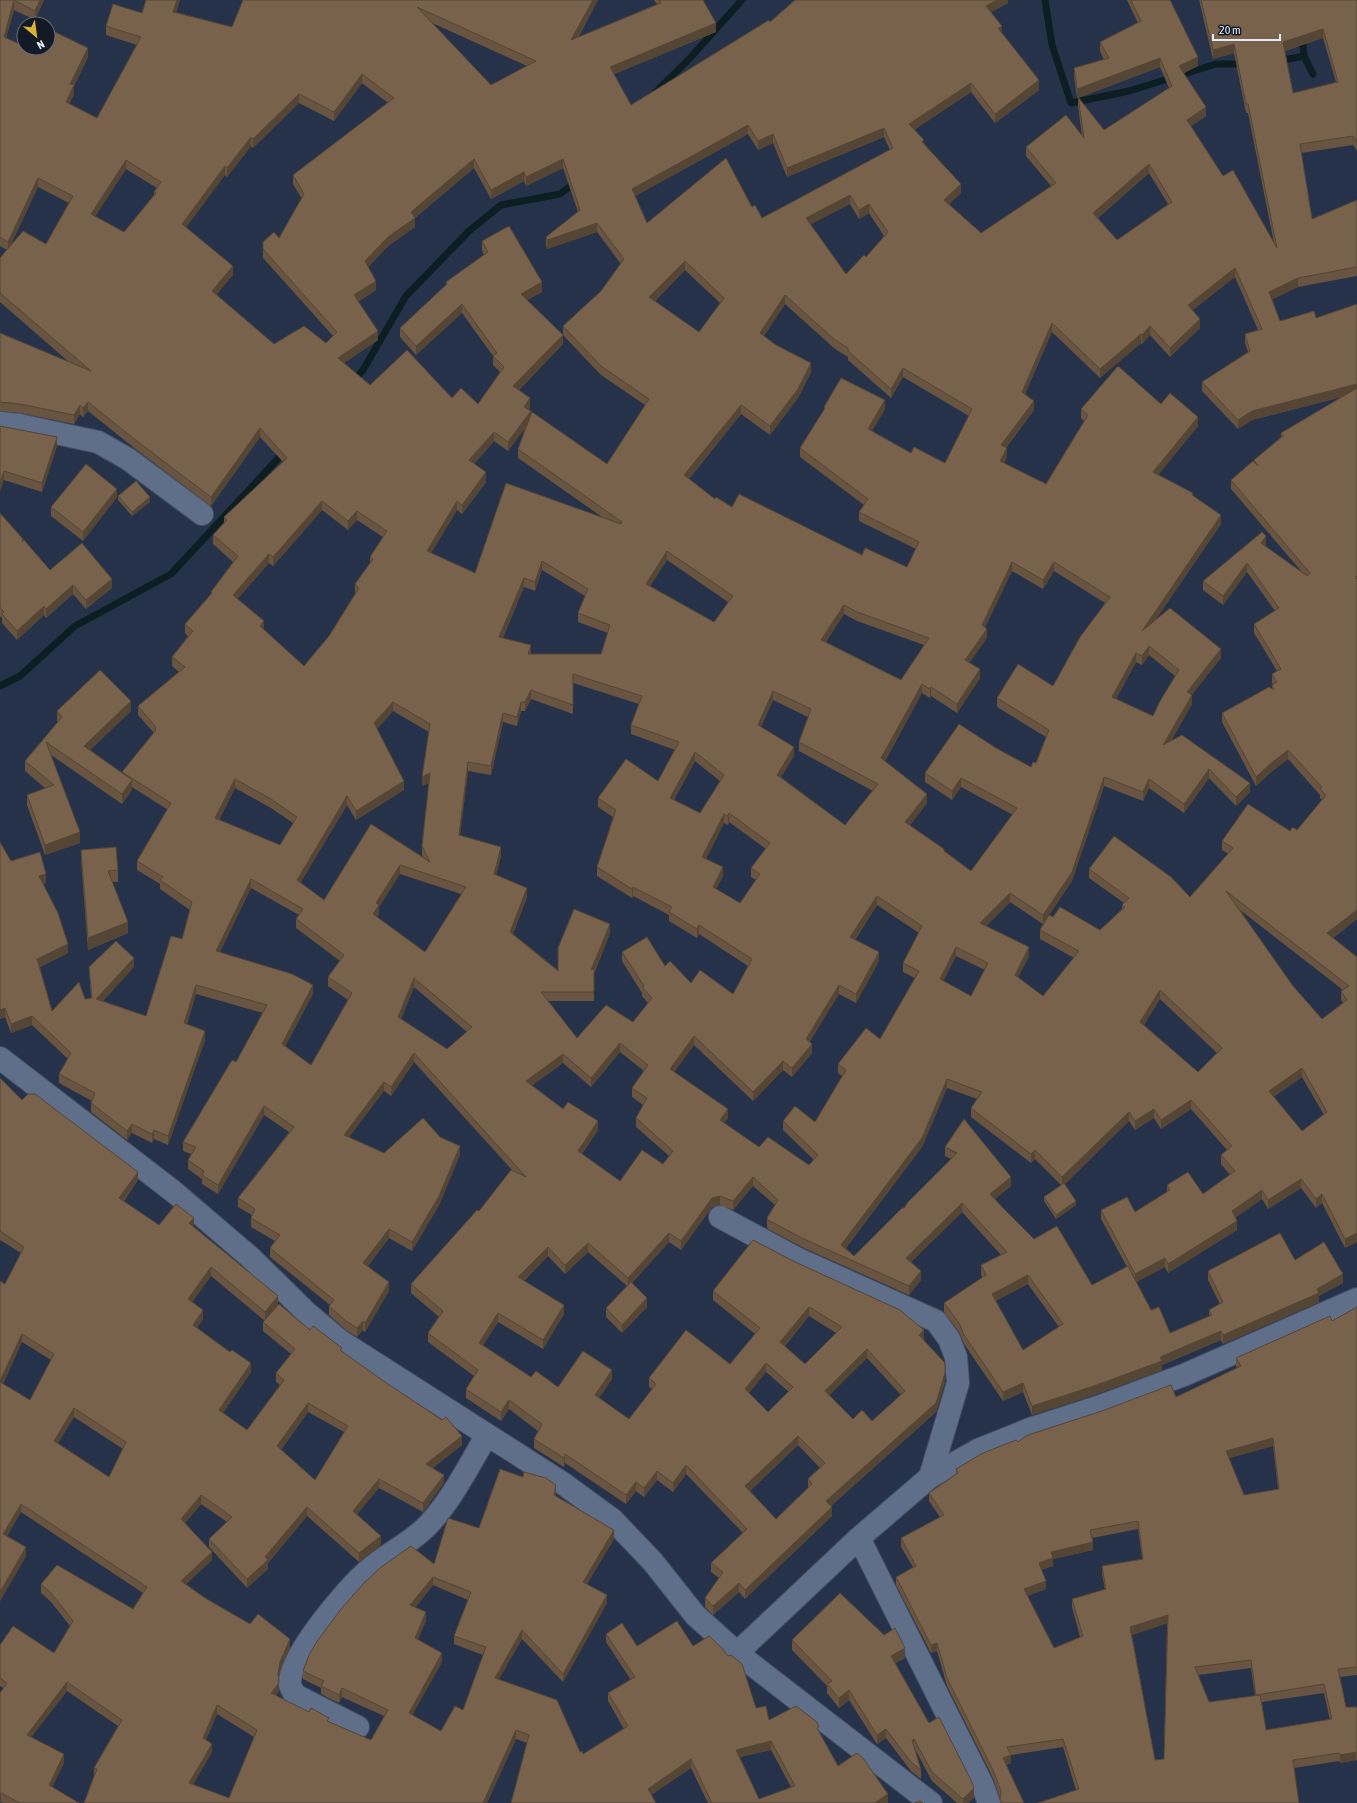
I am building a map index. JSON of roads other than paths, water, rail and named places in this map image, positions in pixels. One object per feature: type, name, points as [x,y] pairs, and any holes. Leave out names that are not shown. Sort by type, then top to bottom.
[{"type":"street","points":[[0,424],[18,425],[98,442],[128,459],[202,514]]},
{"type":"street","points":[[0,1058],[174,1192],[251,1258],[307,1313],[339,1340],[561,1482],[613,1520],[653,1562],[695,1615],[737,1653],[931,1803]]},
{"type":"street","points":[[720,1217],[798,1259],[936,1321],[949,1338],[952,1345],[956,1357],[958,1383],[930,1477]]},
{"type":"street","points":[[737,1653],[859,1538],[930,1477],[978,1450],[1030,1429],[1098,1407],[1184,1376],[1357,1299]]},
{"type":"street","points":[[358,1727],[295,1695],[290,1684],[292,1672],[306,1644],[346,1592],[364,1573],[428,1526],[442,1509],[487,1435]]},
{"type":"street","points":[[859,1538],[975,1770],[989,1803]]},
{"type":"waterway","points":[[655,93],[691,57],[742,0]]},
{"type":"waterway","points":[[1045,0],[1052,45],[1071,103],[1129,91],[1216,64],[1245,64]]},
{"type":"waterway","points":[[1302,35],[1304,56],[1313,74]]},
{"type":"waterway","points":[[1279,61],[1304,56]]},
{"type":"waterway","points":[[352,382],[363,370],[406,296],[469,231],[501,205],[560,194],[576,182]]},
{"type":"waterway","points":[[0,686],[20,676],[75,626],[171,574],[285,451]]}]
